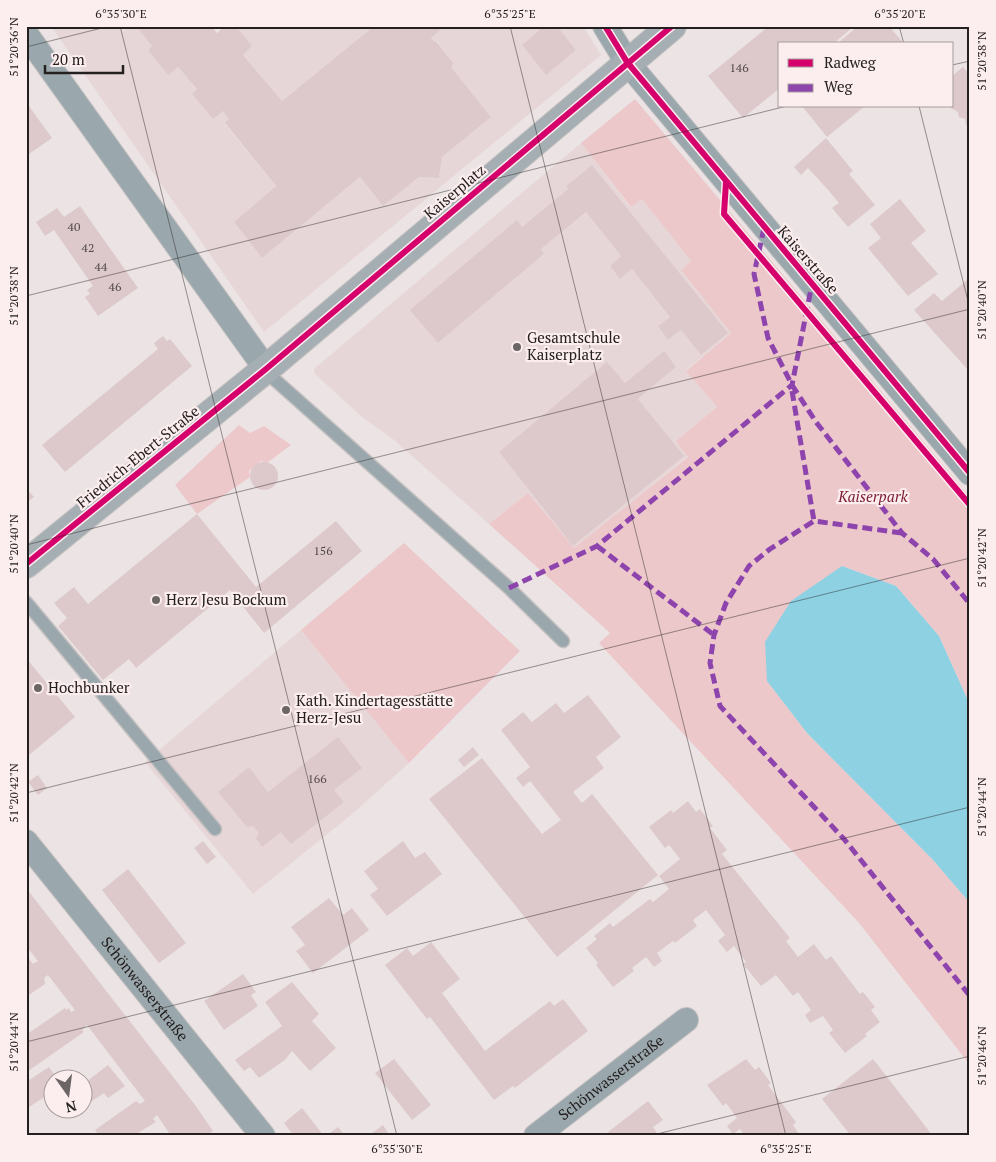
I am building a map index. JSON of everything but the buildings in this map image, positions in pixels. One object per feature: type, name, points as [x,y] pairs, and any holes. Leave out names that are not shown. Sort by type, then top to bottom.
[{"type":"street","points":[[605,26],[628,62],[672,26]]},
{"type":"street","points":[[26,34],[266,369]]},
{"type":"street","name":"Kaiserplatz","points":[[266,369],[628,62]]},
{"type":"street","name":"Kaiserstraße","points":[[628,62],[970,473]]},
{"type":"street","name":"Friedrich-Ebert-Straße","points":[[26,564],[266,369]]},
{"type":"street","name":"Schönwasserstraße","points":[[26,842],[263,1136]]},
{"type":"street","name":"Schönwasserstraße","points":[[536,1136],[686,1020]]},
{"type":"lane","points":[[266,369],[274,379],[510,588],[563,641]]},
{"type":"lane","points":[[26,602],[215,829]]},
{"type":"shaded area","points":[[51,26],[120,26],[124,31],[129,26],[136,26],[152,46],[148,50],[168,74],[178,67],[197,89],[192,94],[223,111],[229,119],[225,124],[276,186],[234,222],[262,258],[360,177],[383,206],[419,177],[439,178],[442,157],[491,117],[451,67],[454,64],[437,41],[434,42],[431,38],[445,26],[544,26],[522,45],[546,74],[576,50],[557,26],[583,26],[601,55],[264,332]]},
{"type":"shaded area","points":[[236,26],[374,26],[282,101],[243,55],[252,46]]},
{"type":"shaded area","name":"Gesamtschule Kaiserplatz","points":[[581,143],[630,207],[642,199],[691,261],[681,270],[731,333],[686,370],[717,407],[676,441],[688,456],[574,549],[528,493],[489,524],[394,440],[362,417],[315,374],[314,369]],"holes":[[[592,165],[727,333],[701,355],[681,330],[668,340],[658,326],[670,317],[632,269],[620,279],[610,266],[621,256],[586,212],[541,249],[544,254],[438,343],[411,310],[522,227],[568,189],[566,186]],[[664,352],[676,367],[638,399],[683,456],[573,546],[499,452],[607,363],[625,383]]]},
{"type":"shaded area","name":"Kath. Kindertagesstätte Herz-Jesu","points":[[301,630],[409,763],[351,815],[253,894],[145,762]]},
{"type":"green space","name":"Kaiserpark","points":[[635,99],[970,497],[970,705],[939,636],[896,586],[842,566],[767,681],[807,733],[933,860],[970,903],[970,1065],[859,923],[599,643],[610,633],[489,524],[528,493],[574,548],[688,457],[676,441],[717,407],[686,371],[731,333],[681,270],[691,261],[642,199],[631,207],[581,143]]},
{"type":"green space","points":[[239,425],[250,433],[264,426],[291,445],[267,463],[261,461],[249,471],[250,477],[197,514],[175,485]]},
{"type":"green space","points":[[404,543],[520,651],[409,763],[301,630]]},
{"type":"water","points":[[842,566],[896,586],[939,636],[970,705],[970,903],[933,860],[807,733],[767,681],[765,642],[791,601]]},
{"type":"marked path","points":[[764,228],[754,274],[768,338],[792,385],[816,422],[902,533],[933,559],[970,604]]},
{"type":"marked path","points":[[509,588],[597,546],[792,385],[812,284]]},
{"type":"marked path","points":[[792,391],[814,521]]},
{"type":"marked path","points":[[902,533],[814,521],[770,549],[749,566],[726,603],[714,635],[710,663],[720,706],[844,839],[970,996]]},
{"type":"marked path","points":[[597,546],[714,635]]},
{"type":"cycle path","points":[[605,26],[627,62],[970,473]]},
{"type":"cycle path","points":[[26,564],[266,369],[672,26]]},
{"type":"cycle path","points":[[726,182],[724,214],[970,505]]},
{"type":"place","name":"Gesamtschule Kaiserplatz","points":[[517,347]]},
{"type":"place","name":"Herz Jesu Bockum","points":[[156,600]]},
{"type":"place","name":"Hochbunker","points":[[38,688]]},
{"type":"place","name":"Kath. Kindertagesstätte Herz-Jesu","points":[[286,710]]}]
